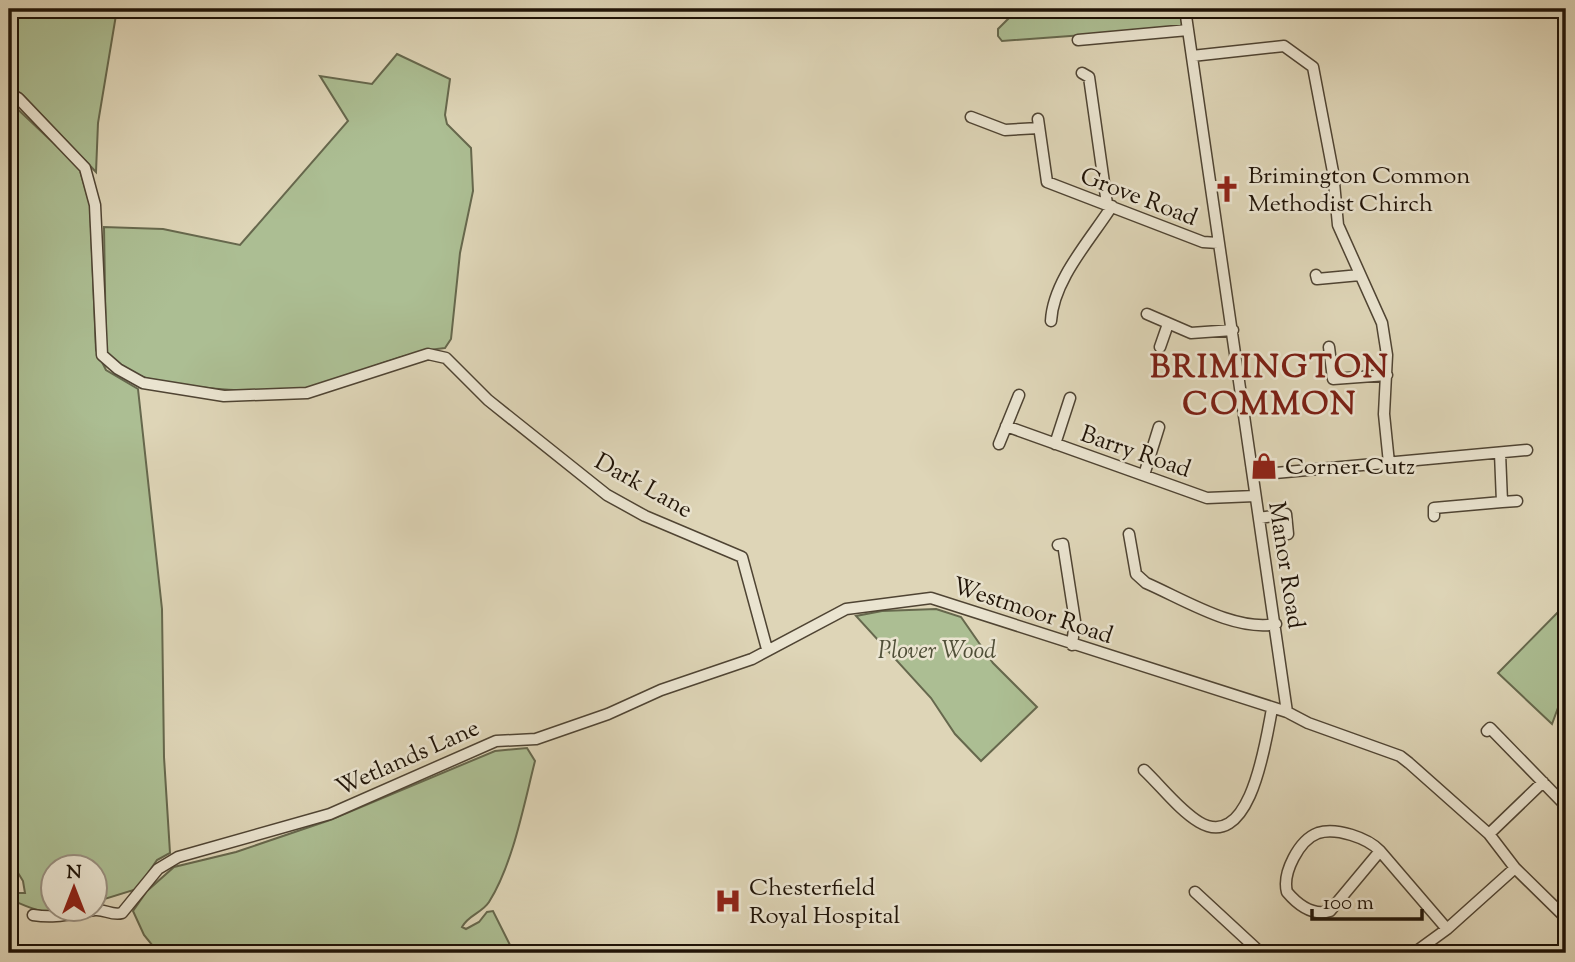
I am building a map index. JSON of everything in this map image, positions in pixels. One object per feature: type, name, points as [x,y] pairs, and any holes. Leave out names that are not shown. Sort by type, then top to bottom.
[{"type":"street","name":"Manor Road","points":[[1185,9],[1287,712]]},
{"type":"street","points":[[1078,40],[1188,30]]},
{"type":"street","points":[[1192,56],[1284,46],[1301,55],[1313,67],[1333,172],[1338,225],[1372,295],[1382,323],[1387,375],[1384,414],[1389,463]]},
{"type":"street","points":[[1051,320],[1052,304],[1059,289],[1110,205],[1089,78],[1082,72]]},
{"type":"street","name":"Dark Lane","points":[[9,93],[18,98],[85,168],[95,205],[102,355],[118,369],[143,383],[224,396],[307,393],[428,354],[446,358],[488,400],[607,495],[645,516],[742,557],[767,649]]},
{"type":"street","name":"Grove Road","points":[[971,117],[1005,130],[1039,124],[1047,182],[1203,243],[1218,243]]},
{"type":"street","points":[[1316,275],[1317,279],[1360,275]]},
{"type":"street","points":[[1147,314],[1199,334],[1233,331]]},
{"type":"street","points":[[1160,346],[1168,324]]},
{"type":"street","points":[[1329,348],[1333,379],[1387,375]]},
{"type":"street","points":[[999,444],[1019,395]]},
{"type":"street","points":[[1055,444],[1070,398]]},
{"type":"street","name":"Barry Road","points":[[1006,426],[1207,498],[1255,496]]},
{"type":"street","points":[[1144,475],[1159,427]]},
{"type":"street","points":[[1253,475],[1527,450]]},
{"type":"street","points":[[1500,453],[1502,502]]},
{"type":"street","points":[[1434,516],[1434,508],[1517,501]]},
{"type":"street","points":[[1259,518],[1286,514],[1288,534]]},
{"type":"street","points":[[1129,534],[1136,574],[1146,583],[1240,624],[1276,624]]},
{"type":"street","points":[[1058,545],[1063,544],[1074,621],[1072,645]]},
{"type":"street","name":"Westmoor Road","points":[[767,649],[846,609],[931,598],[1287,712],[1308,723],[1400,756],[1489,834]]},
{"type":"street","name":"Wetlands Lane","points":[[33,915],[68,917],[99,910],[114,915],[122,913],[158,869],[178,857],[330,814],[496,741],[536,739],[752,659],[767,649]]},
{"type":"street","points":[[1144,769],[1200,823],[1216,826],[1233,822],[1248,802],[1272,709]]},
{"type":"street","points":[[1487,731],[1490,728],[1566,806]]},
{"type":"street","points":[[1543,782],[1489,834],[1515,868],[1566,918]]},
{"type":"street","points":[[1380,851],[1330,911],[1321,914],[1303,907],[1287,892],[1286,872],[1318,833],[1340,832],[1374,844],[1447,929]]},
{"type":"street","points":[[1414,953],[1432,942],[1515,868]]},
{"type":"street","points":[[1195,892],[1261,953]]},
{"type":"street","points":[[1432,942],[1440,953]]},
{"type":"green space","points":[[9,9],[117,9],[98,123],[96,172],[23,95],[9,89]]},
{"type":"green space","points":[[1018,9],[1180,9],[1182,24],[1179,28],[1002,41],[998,36],[998,29]]},
{"type":"green space","points":[[397,54],[450,79],[445,115],[447,124],[471,148],[473,191],[460,253],[451,339],[445,348],[394,359],[311,387],[276,391],[229,390],[162,382],[135,373],[106,352],[104,227],[163,229],[240,245],[348,121],[320,76],[372,84]]},
{"type":"green space","points":[[9,101],[79,167],[90,205],[96,350],[106,370],[138,389],[162,609],[164,757],[170,853],[157,860],[137,889],[108,898],[108,853],[38,853],[38,910],[9,899],[9,893],[25,893],[23,881],[15,868],[9,868]]},
{"type":"green space","points":[[1566,604],[1566,686],[1552,724],[1498,673]]},
{"type":"green space","name":"Plover Wood","points":[[936,609],[961,617],[993,663],[1037,707],[981,761],[955,734],[931,698],[856,616],[882,611]]},
{"type":"green space","points":[[527,748],[535,761],[505,870],[489,902],[462,927],[466,929],[479,922],[487,912],[493,911],[514,953],[498,953],[488,948],[479,953],[422,953],[421,947],[412,953],[153,953],[153,946],[144,935],[133,911],[147,891],[174,867],[236,852],[330,820],[495,751]]},
{"type":"place","name":"Brimington Common Methodist Chirch","points":[[1227,189]]},
{"type":"place","name":"Corner Cutz","points":[[1264,466]]},
{"type":"place","name":"Chesterfield Royal Hospital","points":[[728,901]]},
{"type":"district","name":"BRIMINGTON COMMON","points":[[1270,384]]}]
